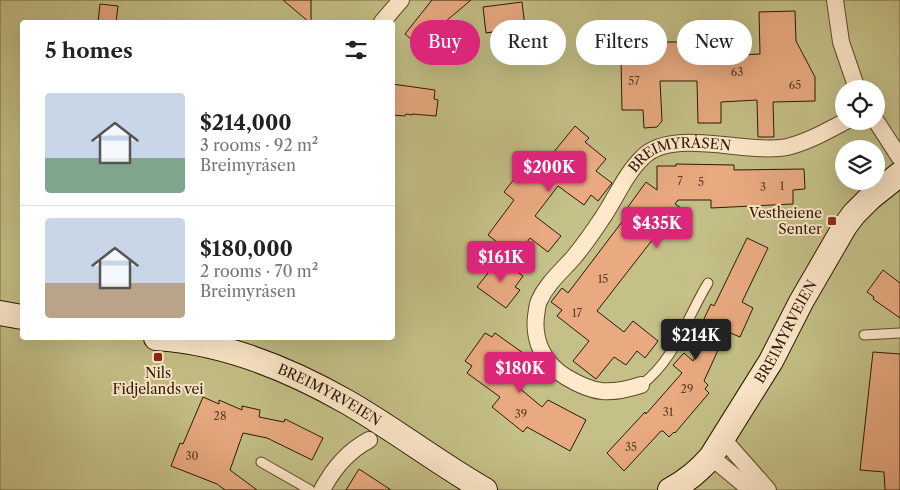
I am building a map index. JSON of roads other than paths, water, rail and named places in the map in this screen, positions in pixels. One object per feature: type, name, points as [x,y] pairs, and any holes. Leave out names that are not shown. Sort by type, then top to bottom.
[{"type":"street","points":[[384,20],[401,0]]},
{"type":"street","points":[[837,0],[842,42],[854,80]]},
{"type":"street","name":"BREIMYRÅSEN","points":[[641,385],[621,392],[603,392],[577,384],[560,373],[548,362],[538,344],[535,326],[538,302],[550,283],[574,257],[601,220],[633,169],[643,156],[655,148],[666,144],[694,143],[763,148],[786,147],[806,141],[835,126]]},
{"type":"street","points":[[882,130],[900,158]]},
{"type":"street","name":"BREIMYRVEIEN","points":[[670,490],[699,471],[717,448],[771,361],[817,273],[845,226],[870,198],[900,174]]},
{"type":"street","name":"BREIMYRVEIEN","points":[[180,340],[198,342],[224,349],[288,373],[321,388],[348,402],[485,490]]},
{"type":"street","points":[[322,490],[339,463],[369,440]]},
{"type":"street","points":[[717,448],[751,490]]},
{"type":"street","points":[[717,448],[768,490]]},
{"type":"lane","name":"BREIMYRÅSEN","points":[[641,385],[656,372],[672,350],[708,283]]},
{"type":"lane","points":[[864,335],[900,333]]},
{"type":"lane","points":[[261,462],[310,490]]},
{"type":"place","name":"Vestheiene Senter","points":[[832,221]]},
{"type":"place","name":"Nils Fidjelands vei","points":[[158,357]]}]
